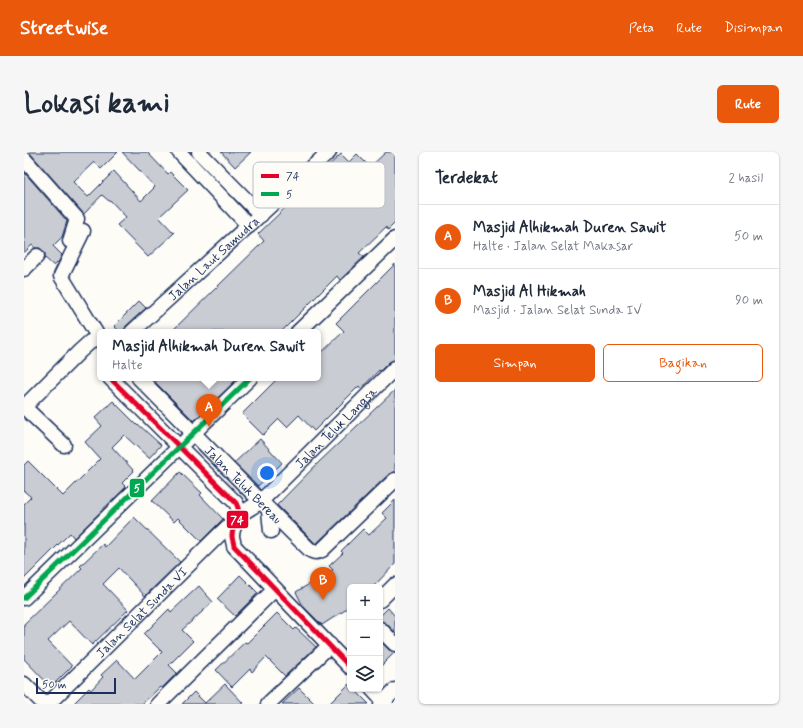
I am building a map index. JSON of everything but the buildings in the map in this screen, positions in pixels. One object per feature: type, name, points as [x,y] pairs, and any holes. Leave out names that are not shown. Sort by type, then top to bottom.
[{"type":"street","points":[[179,152],[249,226]]},
{"type":"street","name":"Jalan Laut Samudra","points":[[318,162],[329,152]]},
{"type":"street","points":[[197,171],[203,156],[253,207]]},
{"type":"street","points":[[24,159],[77,219],[67,250],[70,256]]},
{"type":"street","points":[[254,208],[261,215]]},
{"type":"street","name":"Jalan Laut Samudra","points":[[135,329],[269,208]]},
{"type":"street","points":[[83,232],[61,274],[97,335]]},
{"type":"street","points":[[301,329],[395,239]]},
{"type":"street","points":[[24,269],[37,256]]},
{"type":"street","points":[[64,445],[24,407],[80,351],[90,342],[97,339]]},
{"type":"street","name":"Jalan Teluk Langsa","points":[[238,518],[265,507],[395,368]]},
{"type":"street","points":[[113,381],[236,503],[239,509],[238,518],[232,536],[234,546],[347,663]]},
{"type":"street","name":"Jalan Teluk Bereau","points":[[142,381],[265,507],[314,552],[322,550],[395,480]]},
{"type":"street","points":[[24,598],[247,381]]},
{"type":"street","points":[[265,507],[271,531]]},
{"type":"street","name":"Jalan Selat Sunda VI","points":[[48,704],[238,518]]},
{"type":"street","points":[[383,597],[395,585]]},
{"type":"street","points":[[158,704],[275,589]]},
{"type":"street","points":[[383,632],[395,644]]},
{"type":"street","points":[[268,704],[330,645]]},
{"type":"street","points":[[24,684],[44,704]]},
{"type":"street","points":[[375,692],[384,703],[395,690]]},
{"type":"transit line","name":"74","points":[[113,381],[236,503],[239,512],[232,531],[234,546],[347,664]]},
{"type":"transit line","name":"5","points":[[24,598],[247,381]]},
{"type":"place","name":"Masjid Alhikmah Duren Sawit","points":[[209,427]]},
{"type":"place","name":"Masjid Al Hikmah","points":[[323,600]]}]
